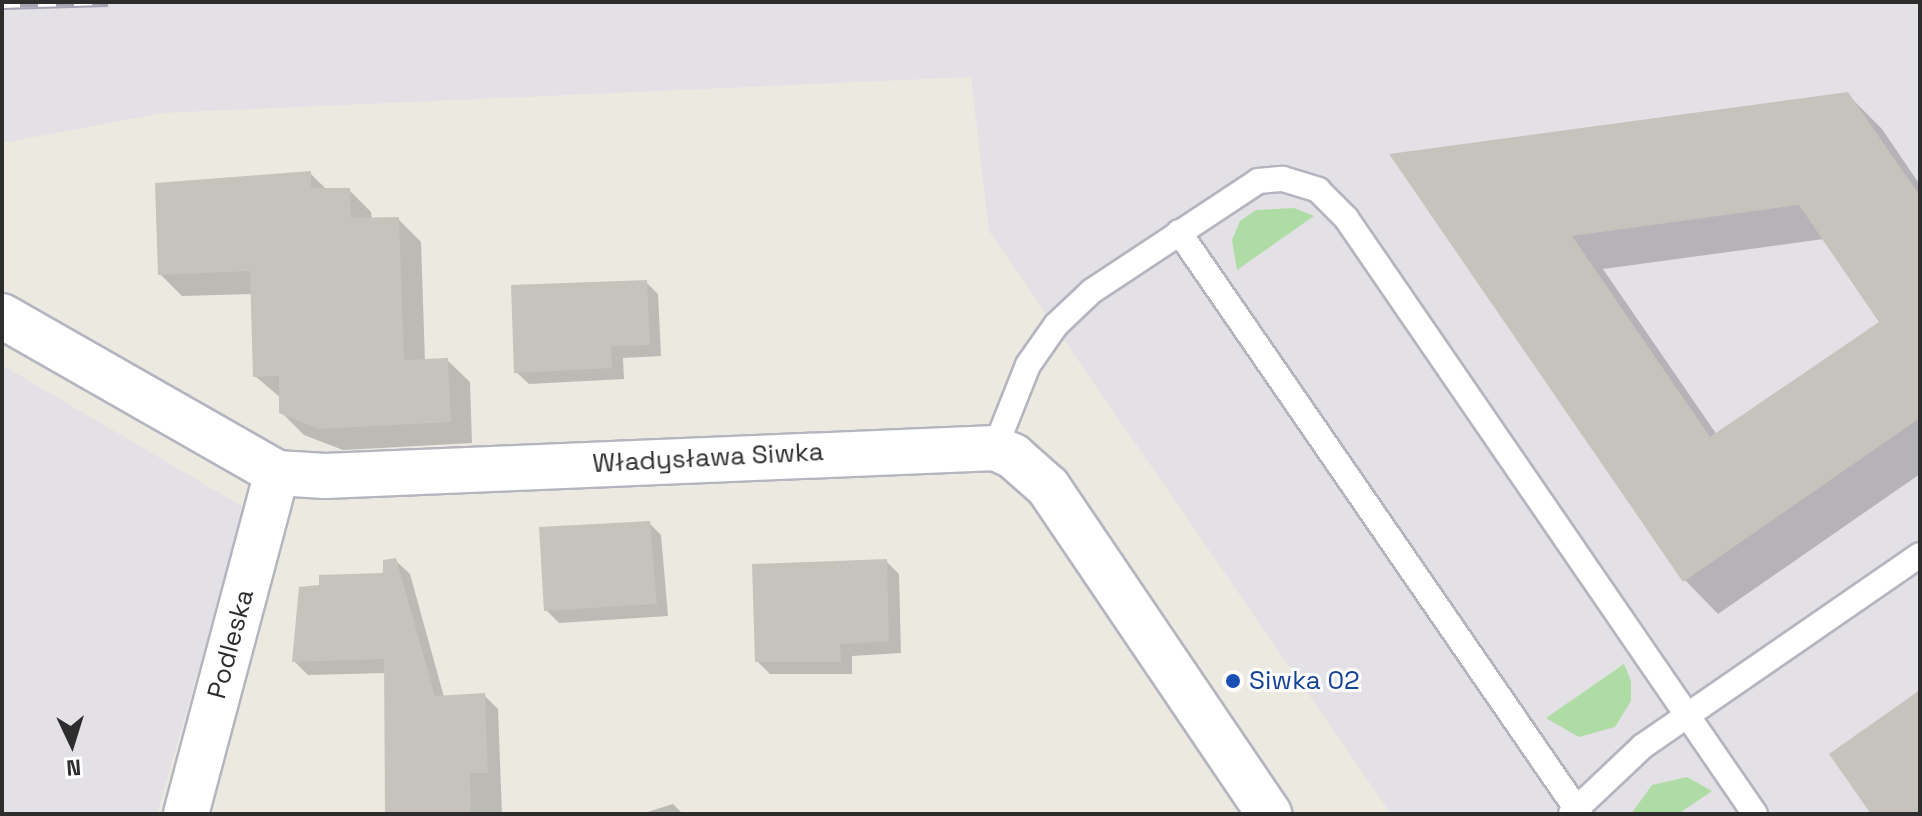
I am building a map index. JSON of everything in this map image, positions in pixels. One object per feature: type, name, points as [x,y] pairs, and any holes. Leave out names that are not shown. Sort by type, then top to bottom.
[{"type":"street","name":"Władysława Siwka","points":[[2,316],[277,473],[325,476],[995,448]]},
{"type":"street","points":[[995,448],[1029,467],[1048,487],[1269,814]]},
{"type":"street","name":"Podleska","points":[[186,814],[277,473]]},
{"type":"lane","points":[[995,448],[1028,365],[1056,325],[1092,291],[1258,181],[1301,183],[1332,202],[1755,814]]},
{"type":"lane","points":[[1179,232],[1576,812],[1687,715],[1920,555]]},
{"type":"shaded area","points":[[2,2],[1920,2],[1920,814],[1391,814],[989,231],[971,77],[163,113],[2,143]]},
{"type":"shaded area","points":[[2,365],[245,508],[157,814],[2,814]]},
{"type":"green space","points":[[1294,208],[1314,216],[1237,270],[1232,240],[1240,221],[1256,210]]},
{"type":"green space","points":[[1624,664],[1631,681],[1631,701],[1615,727],[1579,737],[1546,718]]},
{"type":"green space","points":[[1687,777],[1712,791],[1678,814],[1631,814],[1652,785]]},
{"type":"building","points":[[1848,92],[1920,196],[1920,418],[1683,582],[1389,154]],"holes":[[[1799,205],[1879,322],[1710,437],[1572,236]]]},
{"type":"building","points":[[311,171],[311,188],[350,188],[351,218],[399,217],[404,360],[448,358],[451,422],[319,429],[279,413],[279,376],[253,377],[250,271],[158,275],[155,183]]},
{"type":"building","points":[[647,280],[650,345],[611,346],[612,368],[514,373],[511,285]]},
{"type":"building","points":[[650,521],[657,604],[544,611],[539,527]]},
{"type":"building","points":[[396,558],[435,696],[485,693],[488,773],[470,773],[471,814],[385,814],[384,659],[292,662],[299,587],[319,585],[319,575],[383,573],[383,560]]},
{"type":"building","points":[[887,559],[889,641],[840,644],[841,662],[755,662],[752,564]]},
{"type":"building","points":[[1920,690],[1920,814],[1871,814],[1829,754]]},
{"type":"railway","points":[[2,5],[108,2]]},
{"type":"place","name":"Siwka 02","points":[[1233,681]]}]
